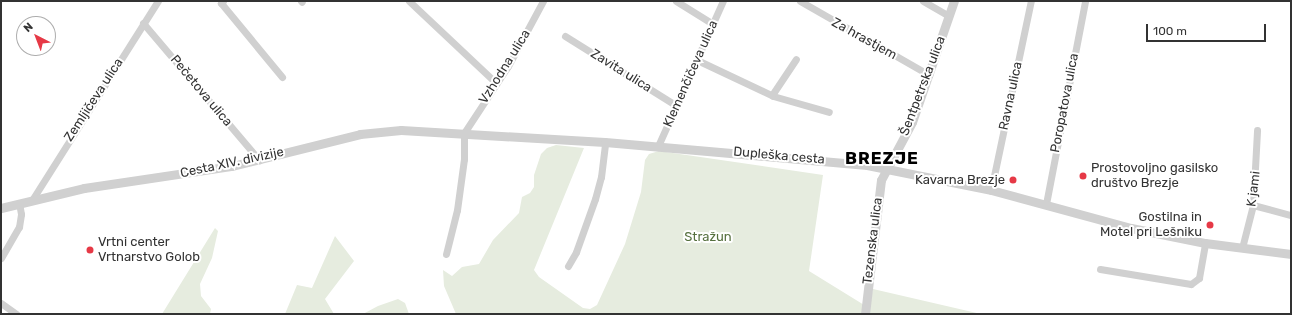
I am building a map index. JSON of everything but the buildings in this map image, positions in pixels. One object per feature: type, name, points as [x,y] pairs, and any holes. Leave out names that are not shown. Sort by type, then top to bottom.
[{"type":"street","name":"Zemljičeva ulica","points":[[32,200],[158,1]]},
{"type":"street","points":[[223,1],[221,3],[282,77]]},
{"type":"street","points":[[409,1],[496,83]]},
{"type":"street","name":"Vzhodna ulica","points":[[464,132],[508,66],[543,1]]},
{"type":"street","points":[[676,1],[713,24]]},
{"type":"street","name":"Klemenčičeva ulica","points":[[658,146],[698,60],[723,1]]},
{"type":"street","name":"Za hrastjem","points":[[800,1],[929,75]]},
{"type":"street","points":[[923,1],[948,16]]},
{"type":"street","name":"Šentpetrska ulica","points":[[887,169],[912,122],[954,1]]},
{"type":"street","name":"Ravna ulica","points":[[991,190],[1031,1]]},
{"type":"street","name":"Poropatova ulica","points":[[1046,204],[1085,1]]},
{"type":"street","name":"Pečetova ulica","points":[[143,23],[259,160]]},
{"type":"street","name":"Zavita ulica","points":[[565,36],[677,106]]},
{"type":"street","points":[[772,95],[796,59]]},
{"type":"street","points":[[698,60],[772,95],[829,112]]},
{"type":"street","name":"Cesta XIV. divizije","points":[[1,208],[84,188],[203,171],[259,160],[372,132],[401,130],[464,132]]},
{"type":"street","name":"K jami","points":[[1242,248],[1253,206],[1257,130]]},
{"type":"street","points":[[446,254],[457,210],[464,159],[464,132]]},
{"type":"street","name":"Dupleška cesta","points":[[464,132],[786,156],[887,169],[991,190],[1131,228],[1205,243],[1291,254]]},
{"type":"street","points":[[568,266],[576,252],[595,199],[601,177],[605,142]]},
{"type":"street","name":"Tezenska ulica","points":[[865,314],[880,185],[887,169]]},
{"type":"street","points":[[1,258],[19,227],[21,214],[19,204]]},
{"type":"street","points":[[1253,206],[1291,215]]},
{"type":"street","points":[[1100,269],[1191,284],[1199,278],[1205,243]]},
{"type":"street","points":[[1,303],[16,314]]},
{"type":"green space","name":"Stražun","points":[[556,145],[584,148],[534,270],[539,277],[583,308],[590,309],[597,305],[625,244],[641,192],[645,160],[649,154],[659,151],[823,175],[809,271],[869,308],[873,289],[981,314],[456,314],[444,286],[443,270],[452,276],[462,267],[479,264],[493,240],[519,213],[522,197],[530,193],[534,187],[534,175],[541,154],[547,148]]},
{"type":"green space","points":[[215,228],[218,231],[212,258],[200,284],[201,296],[211,309],[210,314],[162,314]]},
{"type":"green space","points":[[335,236],[354,261],[325,299],[334,314],[285,314],[297,285],[312,288]]},
{"type":"green space","points":[[398,299],[405,303],[409,314],[363,314],[378,306]]},
{"type":"place","name":"Prostovoljno gasilsko društvo Brezje","points":[[1083,176]]},
{"type":"place","name":"Kavarna Brezje","points":[[1013,180]]},
{"type":"place","name":"Gostilna in Motel pri Lešniku","points":[[1210,225]]},
{"type":"place","name":"Vrtni center Vrtnarstvo Golob","points":[[90,250]]},
{"type":"district","name":"BREZJE","points":[[882,159]]}]
